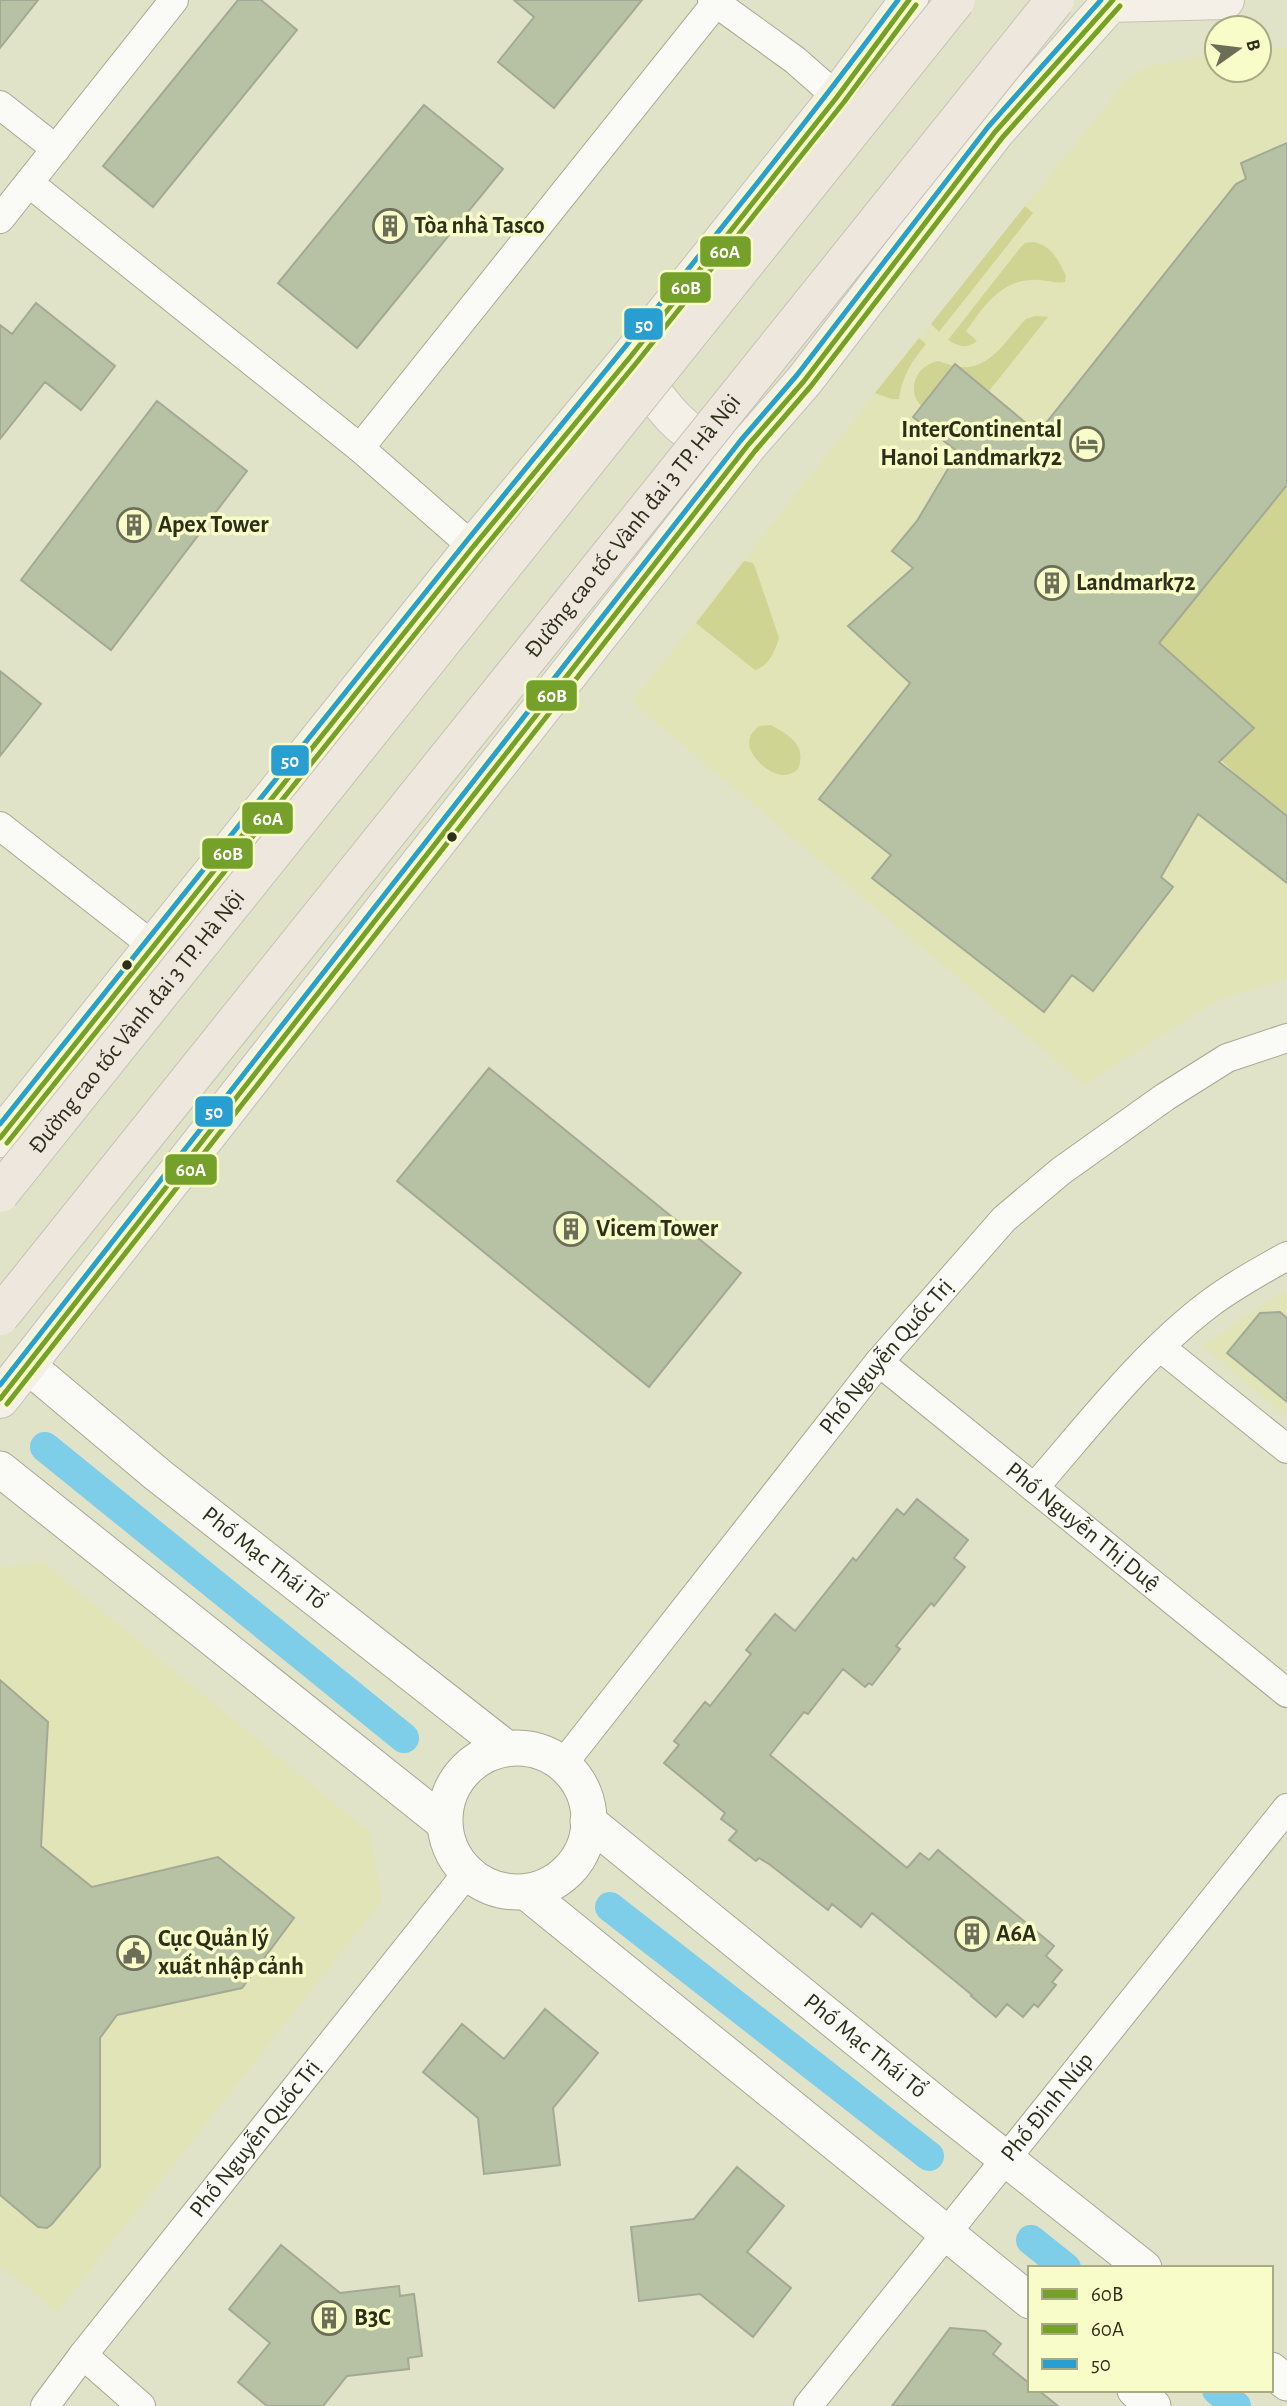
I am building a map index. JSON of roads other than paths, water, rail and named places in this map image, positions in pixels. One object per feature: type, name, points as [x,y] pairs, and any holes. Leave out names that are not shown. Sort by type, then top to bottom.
[{"type":"highway","name":"Đường cao tốc Vành đai 3 TP. Hà Nội","points":[[0,1194],[956,0]]},
{"type":"highway","name":"Đường cao tốc Vành đai 3 TP. Hà Nội","points":[[0,1316],[1055,0]]},
{"type":"main road","points":[[0,1138],[472,547],[631,356],[837,97],[909,0]]},
{"type":"main road","points":[[0,1399],[748,444],[804,381],[995,132],[1112,1],[1225,0]]},
{"type":"main road","points":[[631,356],[651,391],[694,435],[722,447],[748,444]]},
{"type":"street","points":[[360,448],[714,1],[794,60],[837,97]]},
{"type":"street","points":[[0,219],[55,149],[159,5]]},
{"type":"street","points":[[0,105],[55,149]]},
{"type":"street","points":[[29,183],[360,448],[472,547]]},
{"type":"street","points":[[0,826],[152,945]]},
{"type":"street","name":"Phố Nguyễn Quốc Trị","points":[[563,1764],[879,1363],[1004,1219],[1061,1171],[1164,1097],[1227,1058],[1287,1038]]},
{"type":"street","points":[[1034,1488],[1160,1347],[1208,1305],[1287,1256]]},
{"type":"street","points":[[1160,1347],[1287,1450]]},
{"type":"street","name":"Phố Nguyễn Thị Duệ","points":[[879,1363],[1287,1693]]},
{"type":"street","name":"Phố Mạc Thái Tổ","points":[[27,1365],[158,1475],[506,1748]]},
{"type":"street","points":[[0,1469],[444,1823]]},
{"type":"street","points":[[506,1748],[526,1748],[546,1753],[563,1764],[579,1783],[588,1806],[589,1830],[583,1850],[571,1868],[555,1882],[536,1890],[515,1893],[493,1889],[467,1873],[452,1854],[444,1823],[448,1797],[461,1774],[481,1756],[506,1748]]},
{"type":"street","name":"Phố Đinh Núp","points":[[808,2406],[1287,1808]]},
{"type":"street","name":"Phố Mạc Thái Tổ","points":[[588,1821],[1006,2160],[1141,2266]]},
{"type":"street","name":"Phố Nguyễn Quốc Trị","points":[[45,2406],[467,1873]]},
{"type":"street","points":[[526,1892],[1028,2299]]},
{"type":"street","points":[[83,2355],[142,2406]]},
{"type":"street","points":[[1273,2372],[1287,2383]]},
{"type":"street","points":[[1137,2392],[1153,2406]]},
{"type":"waterway","points":[[45,1447],[404,1738]]},
{"type":"waterway","points":[[610,1907],[929,2156]]},
{"type":"waterway","points":[[1031,2240],[1064,2266]]},
{"type":"waterway","points":[[1219,2392],[1236,2406]]},
{"type":"place","name":"Tòa nhà Tasco","points":[[390,226]]},
{"type":"place","name":"InterContinental Hanoi Landmark72","points":[[1087,444]]},
{"type":"place","name":"Apex Tower","points":[[134,525]]},
{"type":"place","name":"Landmark72","points":[[1052,583]]},
{"type":"place","name":"Vicem Tower","points":[[571,1229]]},
{"type":"place","name":"A6A","points":[[972,1934]]},
{"type":"place","name":"Cục Quản lý xuất nhập cảnh","points":[[134,1953]]},
{"type":"place","name":"B3C","points":[[329,2318]]}]
